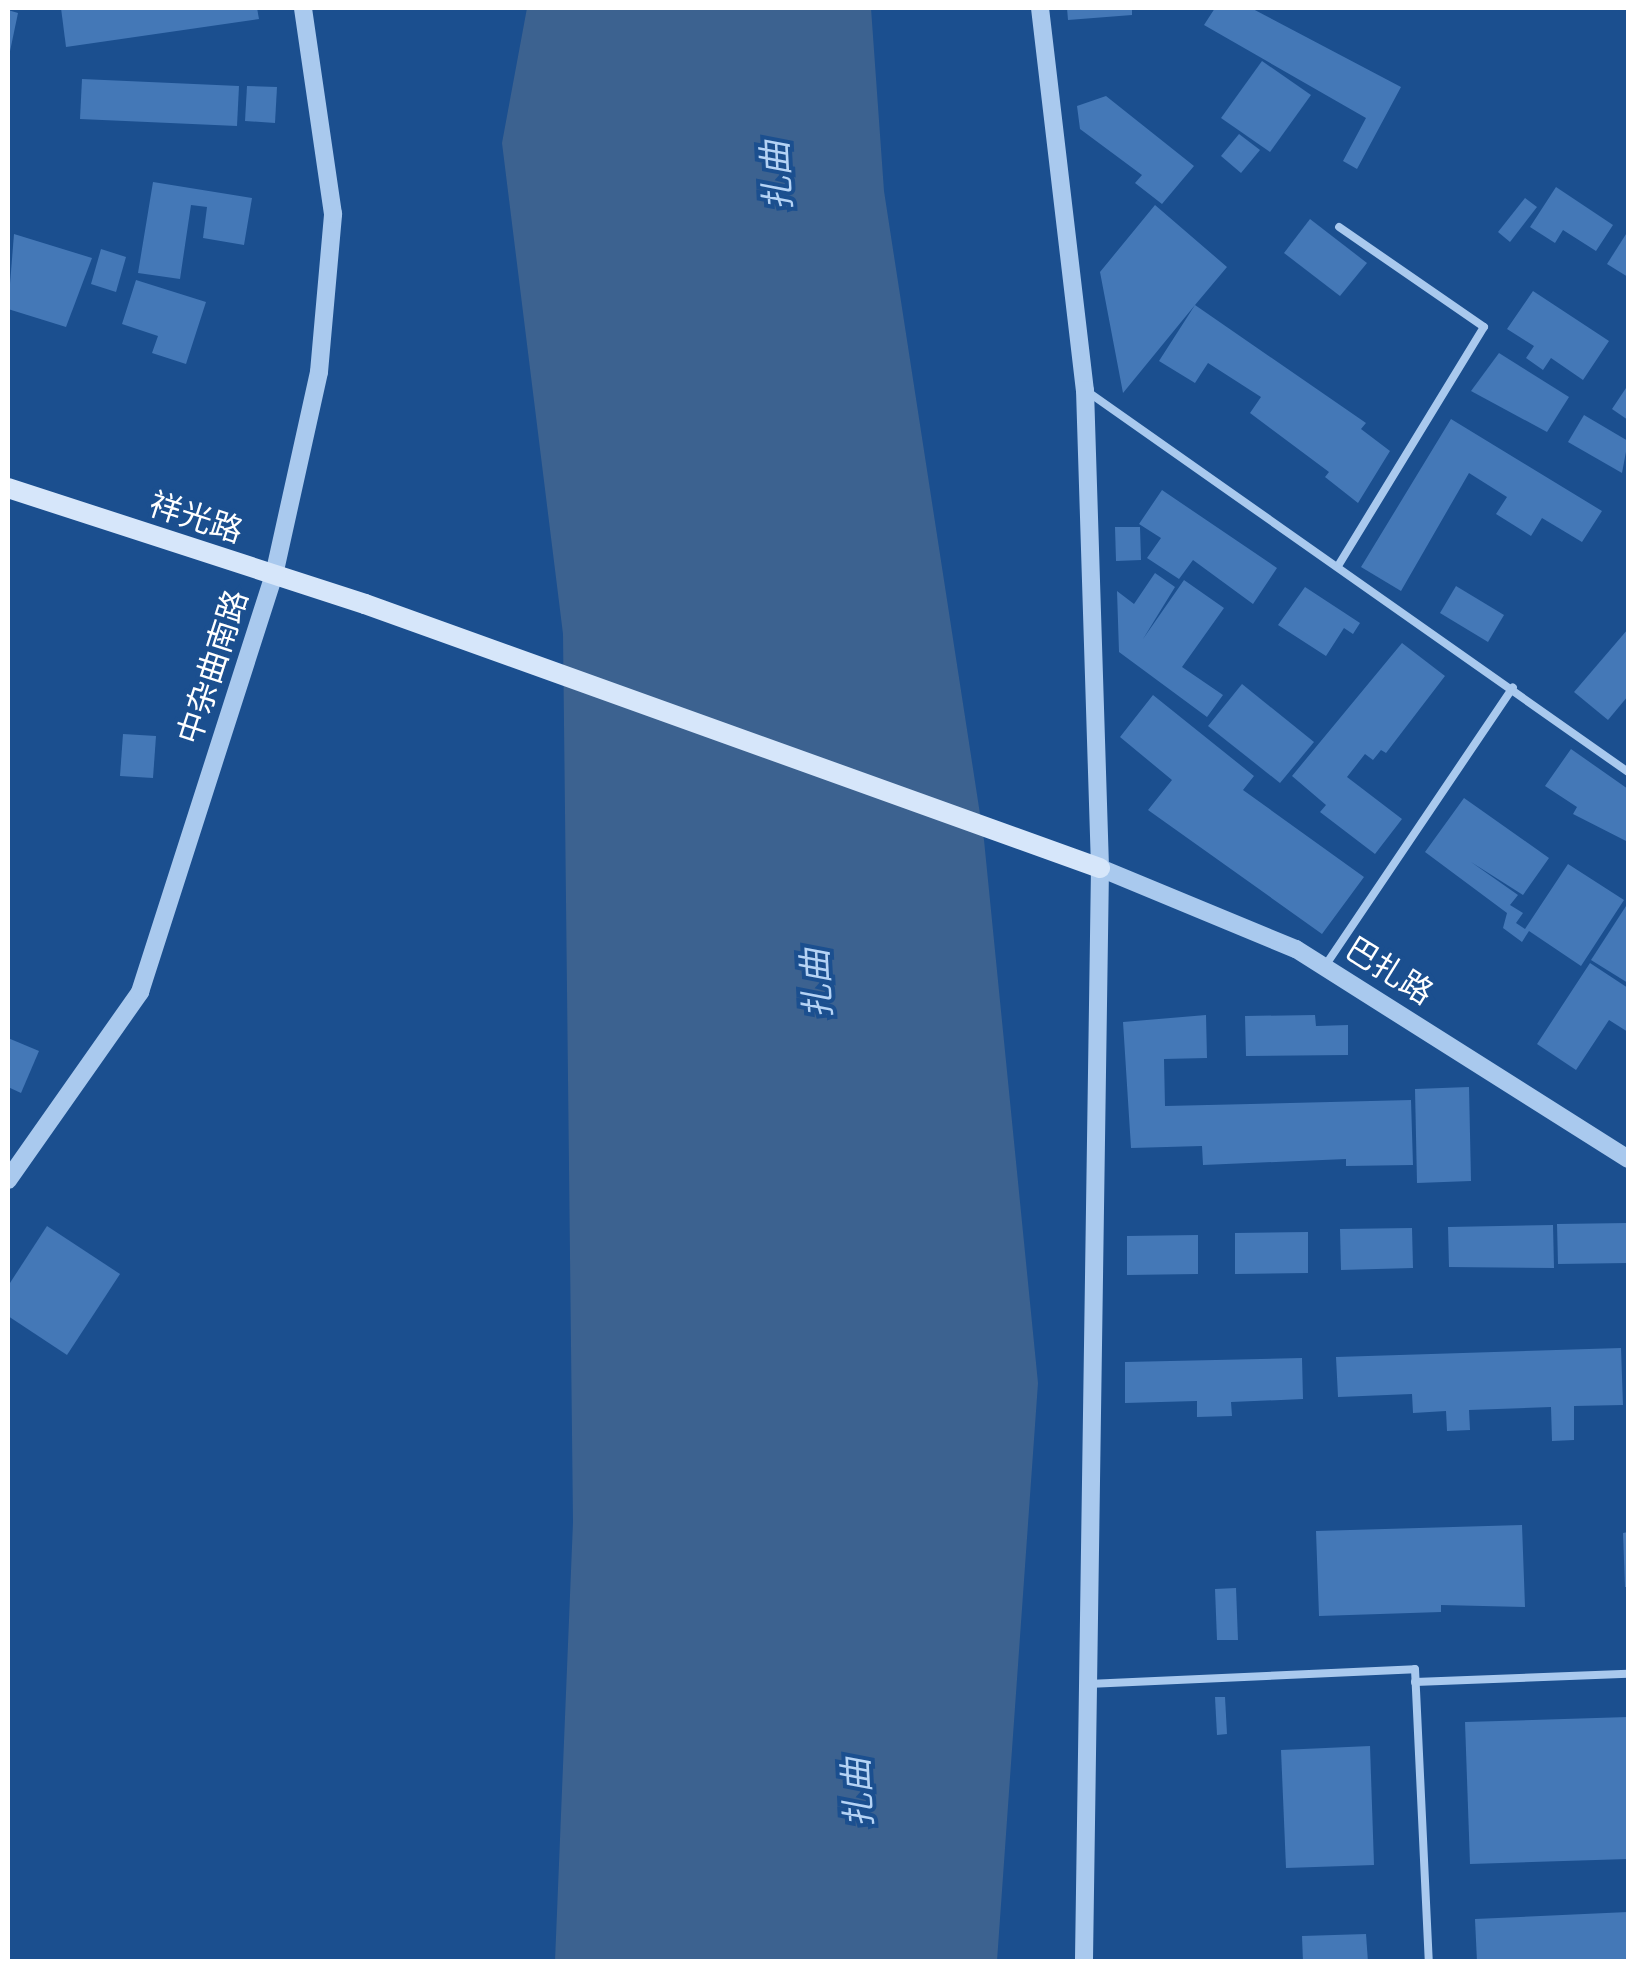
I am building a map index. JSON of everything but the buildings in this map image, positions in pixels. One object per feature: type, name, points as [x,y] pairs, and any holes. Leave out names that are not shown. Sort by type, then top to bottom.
[{"type":"main road","name":"祥光路","points":[[8,488],[365,604],[1100,868]]},
{"type":"street","name":"中杂曲南路","points":[[8,1180],[140,992],[274,575],[319,372],[333,214],[302,8]]},
{"type":"street","points":[[1040,8],[1084,390],[1100,868],[1084,1962]]},
{"type":"street","name":"巴扎路","points":[[1100,868],[1324,966],[1628,1160]]},
{"type":"lane","points":[[1338,566],[1484,327],[1339,227]]},
{"type":"lane","points":[[1084,390],[1513,687],[1628,772]]},
{"type":"lane","points":[[1324,966],[1513,687]]},
{"type":"lane","points":[[1088,1684],[1415,1669],[1429,1962]]},
{"type":"lane","points":[[1416,1682],[1628,1674]]},
{"type":"water","name":"扎曲","points":[[527,8],[871,8],[884,191],[984,840],[1038,1383],[997,1961],[555,1961],[573,1522],[563,634],[502,143]]}]
